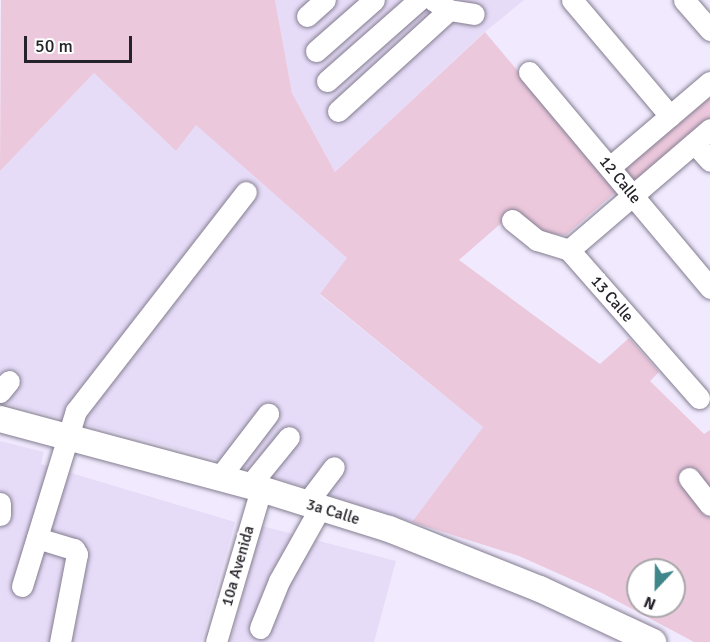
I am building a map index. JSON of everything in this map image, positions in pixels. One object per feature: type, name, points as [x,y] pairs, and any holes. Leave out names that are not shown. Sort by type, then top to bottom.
[{"type":"main road","name":"3a Calle","points":[[0,419],[255,488],[389,529],[540,589],[653,642]]},
{"type":"street","points":[[308,16],[325,0]]},
{"type":"street","points":[[316,51],[374,0]]},
{"type":"street","points":[[327,81],[420,0]]},
{"type":"street","points":[[572,0],[670,116]]},
{"type":"street","points":[[684,0],[710,30]]},
{"type":"street","points":[[338,111],[441,5],[474,15]]},
{"type":"street","name":"12 Calle","points":[[529,72],[710,288]]},
{"type":"street","points":[[610,167],[710,82]]},
{"type":"street","points":[[512,220],[537,240],[569,250],[710,129]]},
{"type":"street","points":[[694,143],[710,161]]},
{"type":"street","points":[[22,586],[76,411],[246,192]]},
{"type":"street","name":"13 Calle","points":[[569,250],[699,399]]},
{"type":"street","points":[[219,478],[268,414]]},
{"type":"street","points":[[255,488],[289,437]]},
{"type":"street","points":[[260,628],[313,506],[334,467]]},
{"type":"street","points":[[689,478],[710,505]]},
{"type":"street","name":"10a Avenida","points":[[216,642],[255,488]]},
{"type":"street","points":[[0,503],[0,515]]},
{"type":"street","points":[[37,538],[74,549],[77,554],[60,642]]},
{"type":"shaded area","points":[[1,0],[275,0],[292,93],[335,172],[485,32],[618,190],[566,235],[552,234],[542,242],[515,211],[459,260],[600,364],[629,338],[659,372],[650,381],[704,434],[710,430],[710,642],[694,642],[649,618],[686,618],[686,558],[626,558],[626,606],[519,556],[412,522],[483,427],[320,294],[347,258],[196,125],[176,151],[94,73],[0,171]]},
{"type":"shaded area","points":[[275,0],[524,0],[480,36],[335,172],[292,93]]},
{"type":"shaded area","points":[[94,73],[176,151],[196,124],[348,259],[320,295],[483,427],[412,522],[220,460],[0,402],[0,171]]},
{"type":"shaded area","points":[[710,82],[710,129],[633,195],[610,167]]},
{"type":"shaded area","points":[[0,441],[44,452],[41,464],[235,522],[201,642],[0,642]]},
{"type":"shaded area","points":[[262,526],[396,561],[374,642],[230,642]]}]
